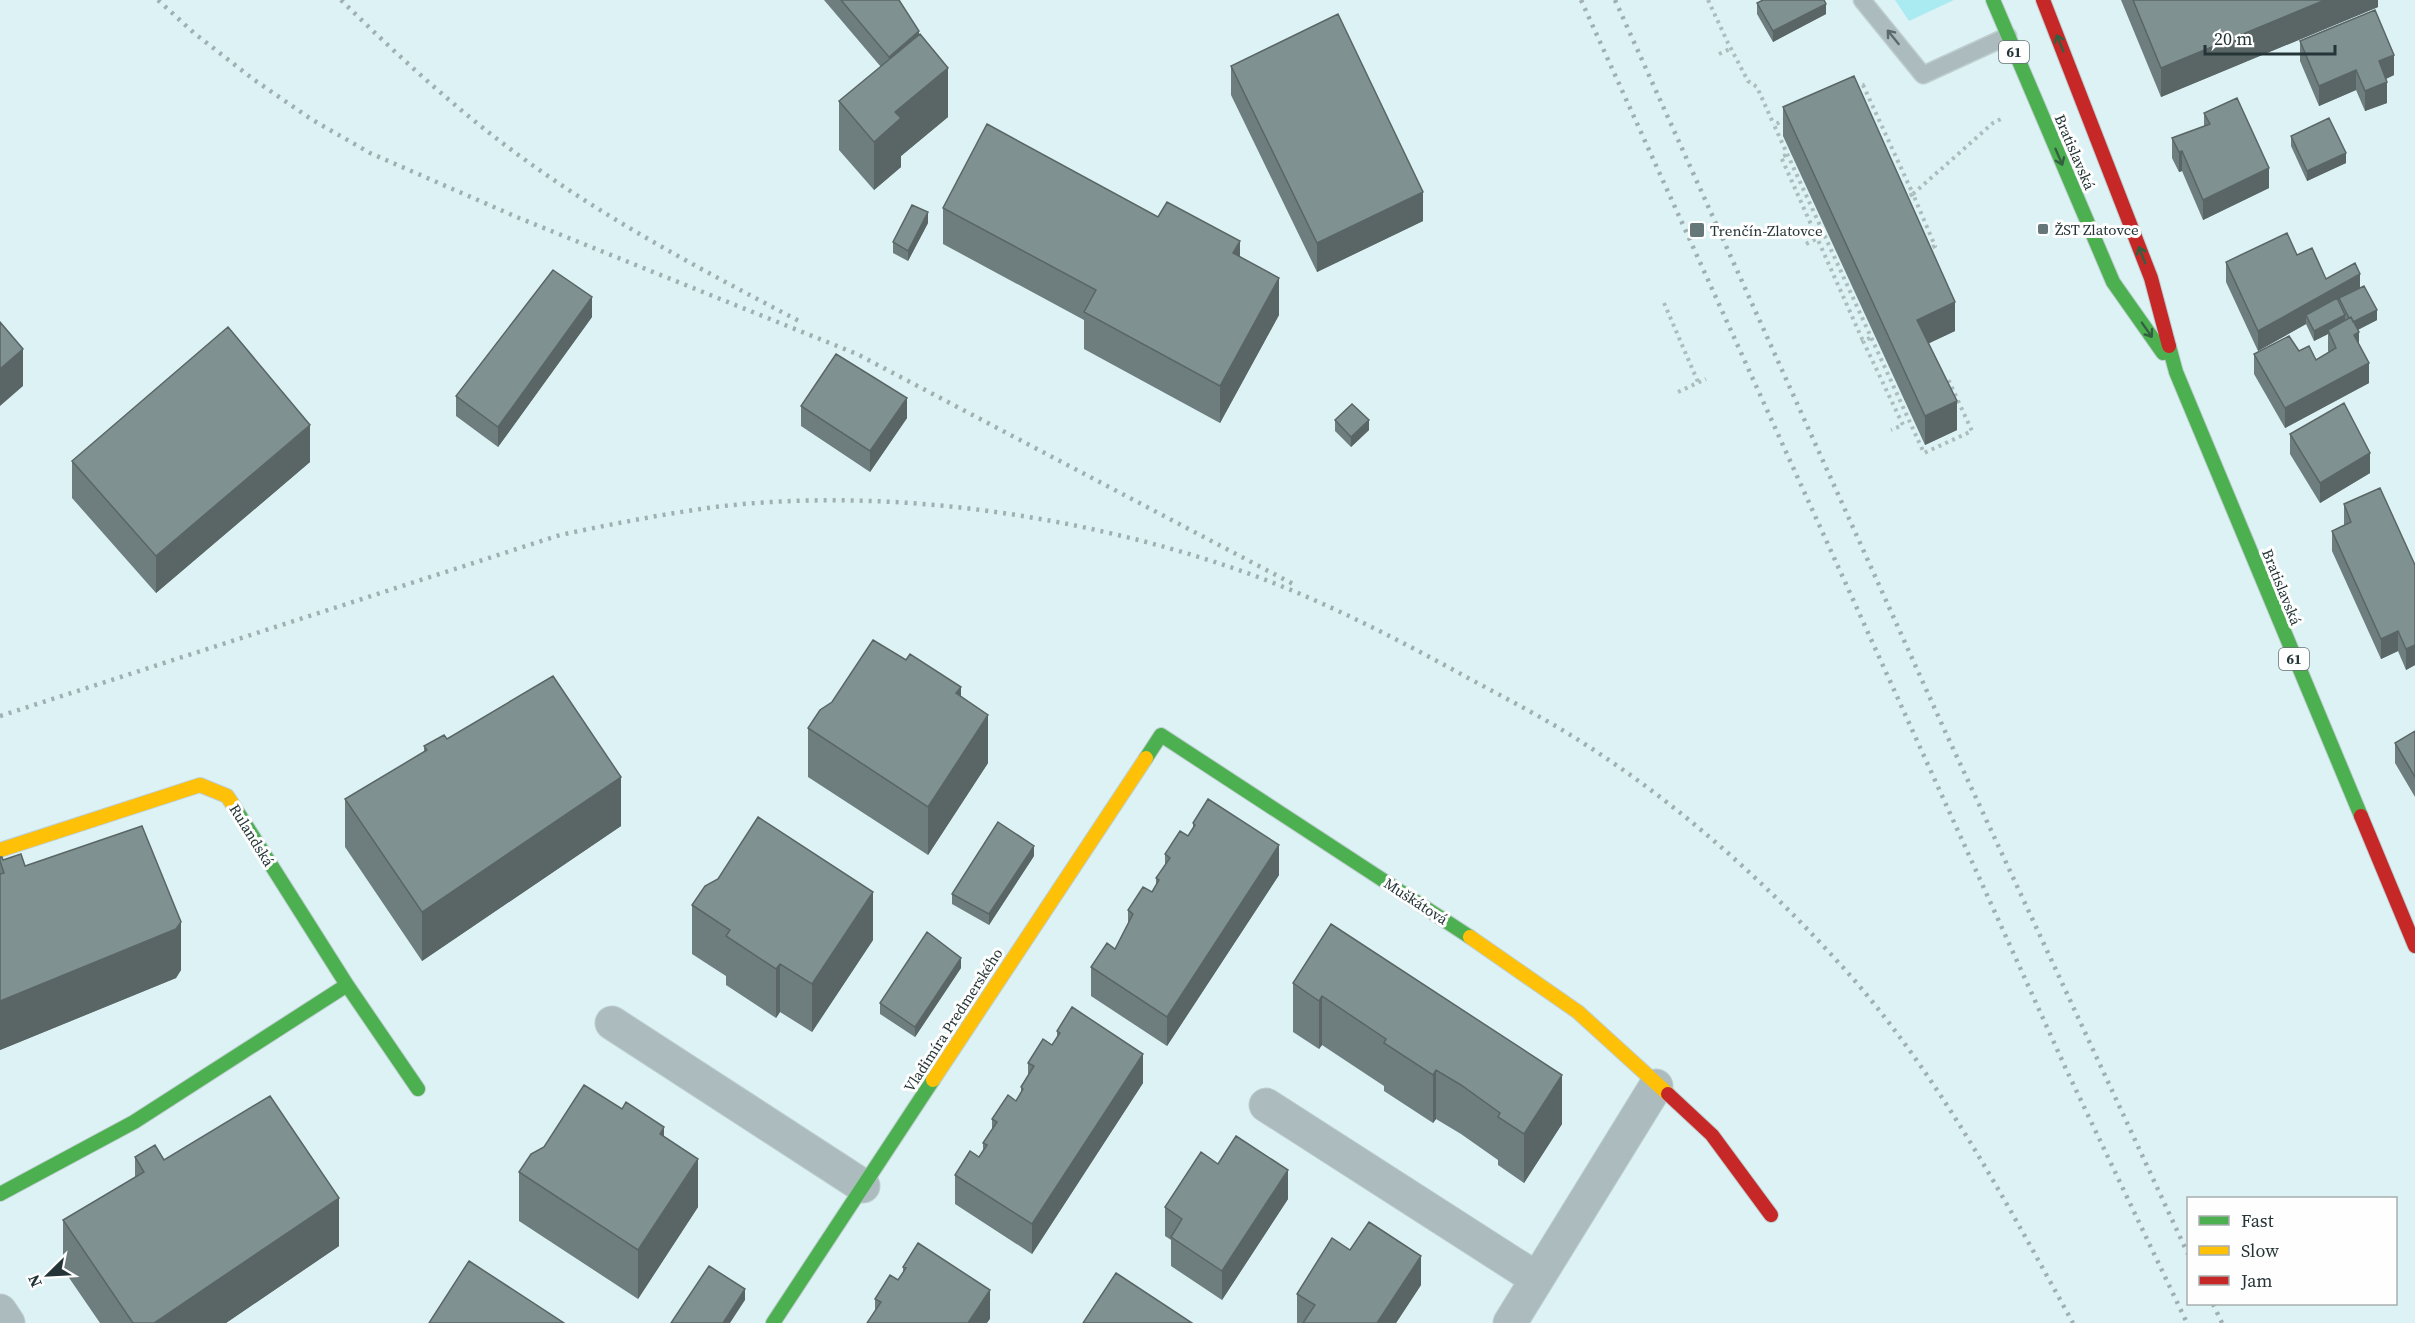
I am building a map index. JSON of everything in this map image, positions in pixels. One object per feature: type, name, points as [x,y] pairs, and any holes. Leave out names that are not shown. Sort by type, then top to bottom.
[{"type":"street","name":"Bratislavská","points":[[1993,0],[2113,282],[2176,372]]},
{"type":"street","name":"Bratislavská","points":[[2043,0],[2151,278],[2176,372],[2415,946]]},
{"type":"street","name":"Muškátová","points":[[1161,735],[1467,934],[1578,1012],[1712,1135],[1771,1215]]},
{"type":"street","name":"Vladimíra Predmerského","points":[[772,1323],[1161,735]]},
{"type":"street","name":"Rulandská","points":[[0,850],[200,785],[227,796],[347,985],[418,1089]]},
{"type":"street","points":[[0,1194],[36,1177],[208,1076],[347,985]]},
{"type":"street","points":[[612,1023],[863,1186]]},
{"type":"street","points":[[1510,1323],[1656,1086]]},
{"type":"street","points":[[1266,1105],[1537,1279]]},
{"type":"street","points":[[0,1311],[8,1323]]},
{"type":"lane","points":[[1862,0],[1923,75],[2008,36]]},
{"type":"path","points":[[1708,0],[1748,81],[1757,87],[1786,155],[1924,453],[1972,431],[1948,379]]},
{"type":"path","points":[[1719,54],[1732,48]]},
{"type":"path","points":[[1853,89],[1863,85],[1935,246],[1920,252]]},
{"type":"path","points":[[1774,125],[1794,116]]},
{"type":"path","points":[[1897,202],[1912,194],[1992,123]]},
{"type":"path","points":[[1786,155],[1781,157],[1903,425],[1891,430]]},
{"type":"path","points":[[1806,243],[1824,235]]},
{"type":"path","points":[[1664,303],[1698,382]]},
{"type":"path","points":[[1863,340],[1870,338]]},
{"type":"path","points":[[1678,392],[1706,379]]},
{"type":"shaded area","points":[[1895,0],[1954,0],[1909,21]]},
{"type":"building","points":[[841,0],[899,0],[919,31],[889,57]]},
{"type":"building","points":[[1763,0],[1824,0],[1826,4],[1773,31],[1757,3]]},
{"type":"building","points":[[2133,0],[2325,0],[2161,68]]},
{"type":"building","points":[[2375,10],[2394,55],[2379,61],[2387,82],[2365,91],[2356,70],[2319,86],[2300,41]]},
{"type":"building","points":[[1338,14],[1423,192],[1317,243],[1231,66]]},
{"type":"building","points":[[920,34],[948,68],[895,112],[901,118],[874,142],[839,101]]},
{"type":"building","points":[[1854,76],[1955,302],[1917,320],[1957,401],[1925,416],[1783,107]]},
{"type":"building","points":[[2237,98],[2269,168],[2203,200],[2182,151],[2179,152],[2172,138],[2210,124],[2204,113]]},
{"type":"building","points":[[2329,118],[2346,153],[2307,171],[2291,136]]},
{"type":"building","points":[[987,124],[1158,217],[1167,202],[1240,241],[1233,253],[1279,278],[1220,386],[1084,312],[1096,290],[943,208]]},
{"type":"building","points":[[912,205],[928,212],[908,251],[893,242]]},
{"type":"building","points":[[2287,233],[2297,255],[2312,248],[2326,279],[2355,263],[2360,274],[2258,331],[2226,262]]},
{"type":"building","points":[[553,270],[592,297],[498,427],[456,396]]},
{"type":"building","points":[[2364,286],[2377,310],[2353,322],[2339,298]]},
{"type":"building","points":[[2337,298],[2345,315],[2314,331],[2306,315]]},
{"type":"building","points":[[2351,317],[2359,332],[2354,335],[2369,363],[2285,408],[2254,354],[2289,336],[2299,351],[2309,346],[2316,360],[2336,348],[2328,330]]},
{"type":"building","points":[[0,322],[23,349],[0,369]]},
{"type":"building","points":[[228,327],[310,425],[156,556],[72,461]]},
{"type":"building","points":[[836,354],[907,398],[870,451],[801,406]]},
{"type":"building","points":[[2344,403],[2370,453],[2320,483],[2290,434]]},
{"type":"building","points":[[1352,404],[1369,420],[1351,437],[1335,420]]},
{"type":"building","points":[[2380,488],[2415,565],[2415,645],[2406,649],[2398,631],[2381,639],[2332,531],[2351,522],[2344,504]]},
{"type":"building","points":[[873,640],[906,660],[910,654],[961,687],[956,693],[988,715],[928,807],[808,728],[820,710],[832,702]]},
{"type":"building","points":[[553,676],[621,777],[422,912],[345,799],[427,750],[424,746],[444,735],[447,739]]},
{"type":"building","points":[[2415,731],[2415,777],[2395,743]]},
{"type":"building","points":[[1208,799],[1279,845],[1167,1017],[1091,967],[1107,943],[1115,949],[1133,914],[1128,910],[1143,887],[1152,892],[1159,880],[1156,878],[1170,858],[1165,854],[1180,831],[1188,836]]},
{"type":"building","points":[[758,817],[873,892],[812,984],[780,964],[776,969],[726,936],[730,930],[692,905],[705,886],[718,879]]},
{"type":"building","points":[[998,822],[1034,846],[989,914],[952,894]]},
{"type":"building","points":[[142,826],[181,922],[176,929],[0,1001],[0,874],[4,873],[0,857],[3,860],[21,854],[25,866]]},
{"type":"building","points":[[1331,924],[1562,1075],[1524,1134],[1498,1117],[1500,1113],[1461,1085],[1436,1070],[1433,1075],[1384,1043],[1386,1039],[1322,996],[1319,1001],[1293,983]]},
{"type":"building","points":[[927,932],[961,958],[915,1027],[880,1003]]},
{"type":"building","points":[[1072,1007],[1143,1054],[1032,1224],[955,1175],[970,1151],[979,1157],[987,1145],[983,1143],[997,1122],[992,1119],[1008,1095],[1016,1101],[1023,1089],[1021,1087],[1034,1066],[1028,1063],[1043,1039],[1052,1045],[1060,1033],[1057,1031]]},
{"type":"building","points":[[584,1085],[622,1109],[626,1102],[664,1127],[660,1134],[698,1159],[638,1250],[519,1172],[531,1154],[544,1147]]},
{"type":"building","points":[[270,1096],[339,1198],[154,1323],[133,1323],[63,1220],[144,1172],[135,1157],[155,1145],[164,1160]]},
{"type":"building","points":[[1236,1136],[1288,1170],[1222,1271],[1171,1237],[1182,1219],[1165,1207],[1201,1152],[1218,1164]]},
{"type":"building","points":[[1369,1222],[1421,1256],[1377,1323],[1303,1323],[1315,1305],[1297,1294],[1332,1238],[1350,1250]]},
{"type":"building","points":[[918,1243],[990,1290],[968,1323],[867,1323],[881,1302],[875,1299],[890,1275],[898,1280]]},
{"type":"building","points":[[469,1261],[564,1323],[429,1323]]},
{"type":"building","points":[[709,1266],[745,1289],[723,1323],[671,1323]]},
{"type":"building","points":[[1116,1273],[1192,1323],[1083,1323]]},
{"type":"railway","points":[[158,0],[194,33],[253,79],[311,119],[370,153],[519,218],[857,354],[1293,584]]},
{"type":"railway","points":[[341,0],[441,93],[483,128],[540,170],[648,239],[799,321]]},
{"type":"railway","points":[[1581,0],[2066,1069],[2187,1323]]},
{"type":"railway","points":[[1615,0],[1944,729],[2187,1252]]},
{"type":"railway","points":[[0,716],[560,535],[715,507],[843,500],[908,503],[974,509],[1039,519],[1166,547],[1289,589],[1381,632],[1548,722],[1599,753],[1676,809],[1783,904],[1848,973],[1881,1013],[1913,1055],[1970,1142],[2073,1323]]},
{"type":"railway","points":[[2213,1305],[2222,1323]]},
{"type":"traffic: fast","points":[[1993,0],[2113,282],[2163,353]]},
{"type":"traffic: fast","points":[[2169,346],[2176,372],[2361,816]]},
{"type":"traffic: fast","points":[[1146,758],[1161,735],[1470,937]]},
{"type":"traffic: fast","points":[[235,808],[347,985]]},
{"type":"traffic: fast","points":[[0,1194],[134,1122],[347,985],[418,1089]]},
{"type":"traffic: fast","points":[[773,1323],[933,1080]]},
{"type":"traffic: slow","points":[[933,1080],[1146,758]]},
{"type":"traffic: slow","points":[[0,850],[200,785],[227,796],[235,808]]},
{"type":"traffic: slow","points":[[1470,937],[1578,1012],[1668,1094]]},
{"type":"traffic: jam","points":[[2043,0],[2151,278],[2169,346]]},
{"type":"traffic: jam","points":[[2361,816],[2415,946]]},
{"type":"traffic: jam","points":[[1668,1094],[1712,1135],[1771,1215]]},
{"type":"place","name":"ŽST Zlatovce","points":[[2043,229]]},
{"type":"place","name":"Trenčín-Zlatovce","points":[[1697,230]]}]
